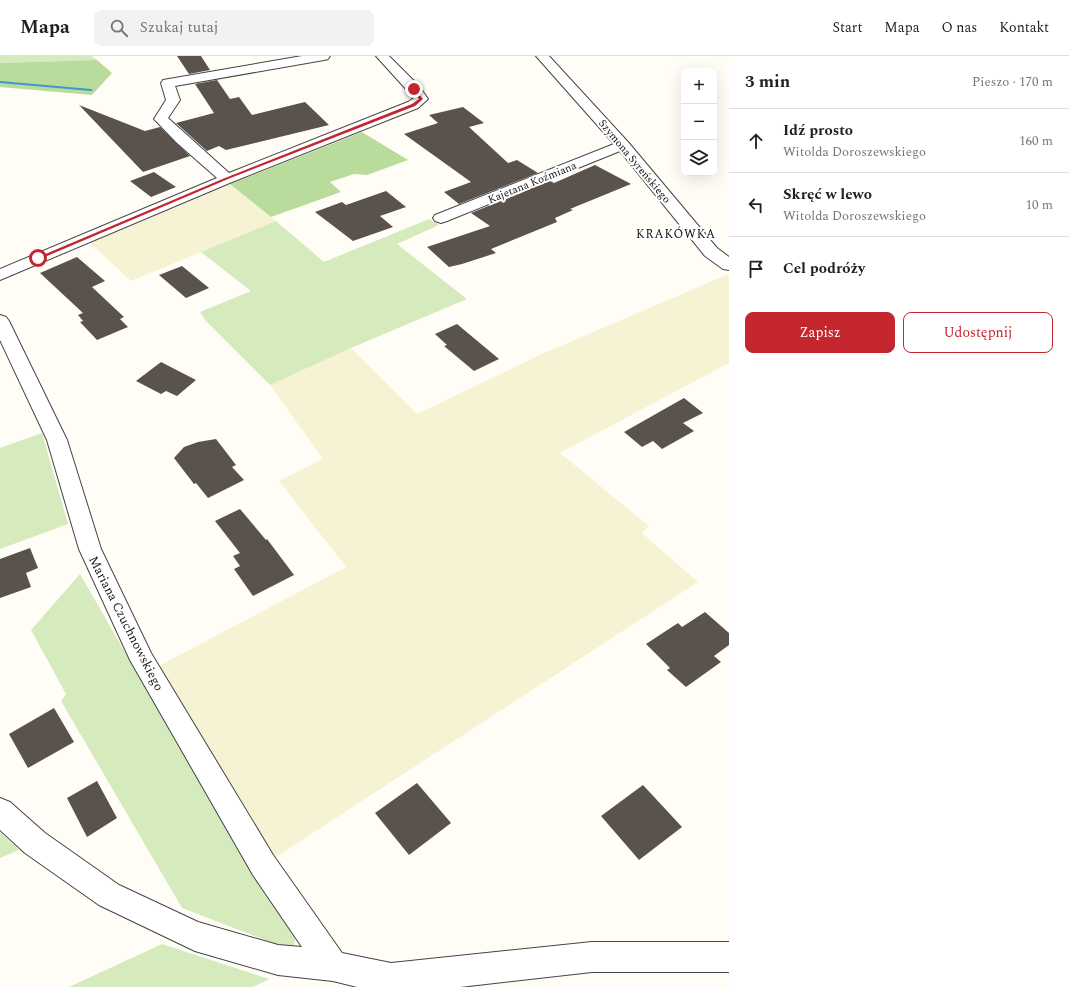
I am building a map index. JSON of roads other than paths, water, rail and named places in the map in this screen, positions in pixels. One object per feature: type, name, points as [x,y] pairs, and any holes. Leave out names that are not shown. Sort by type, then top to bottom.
[{"type":"street","points":[[227,178],[181,139],[161,119],[173,100],[168,82],[324,56]]},
{"type":"street","points":[[0,275],[227,178],[414,105],[421,99],[414,89],[382,56]]},
{"type":"street","name":"Szymona Syreńskiego","points":[[542,56],[623,145],[711,252],[729,265]]},
{"type":"street","name":"Kajetana Koźmiana","points":[[441,218],[623,145]]},
{"type":"street","name":"Mariana Czuchnowskiego","points":[[0,321],[57,440],[90,549],[142,660],[263,865],[333,966]]},
{"type":"street","points":[[0,811],[35,843],[109,895],[195,936],[278,960],[333,966],[390,979],[592,958],[729,957]]},
{"type":"waterway","points":[[0,82],[91,90]]},
{"type":"district","name":"KRAKÓWKA","points":[[676,234]]}]
